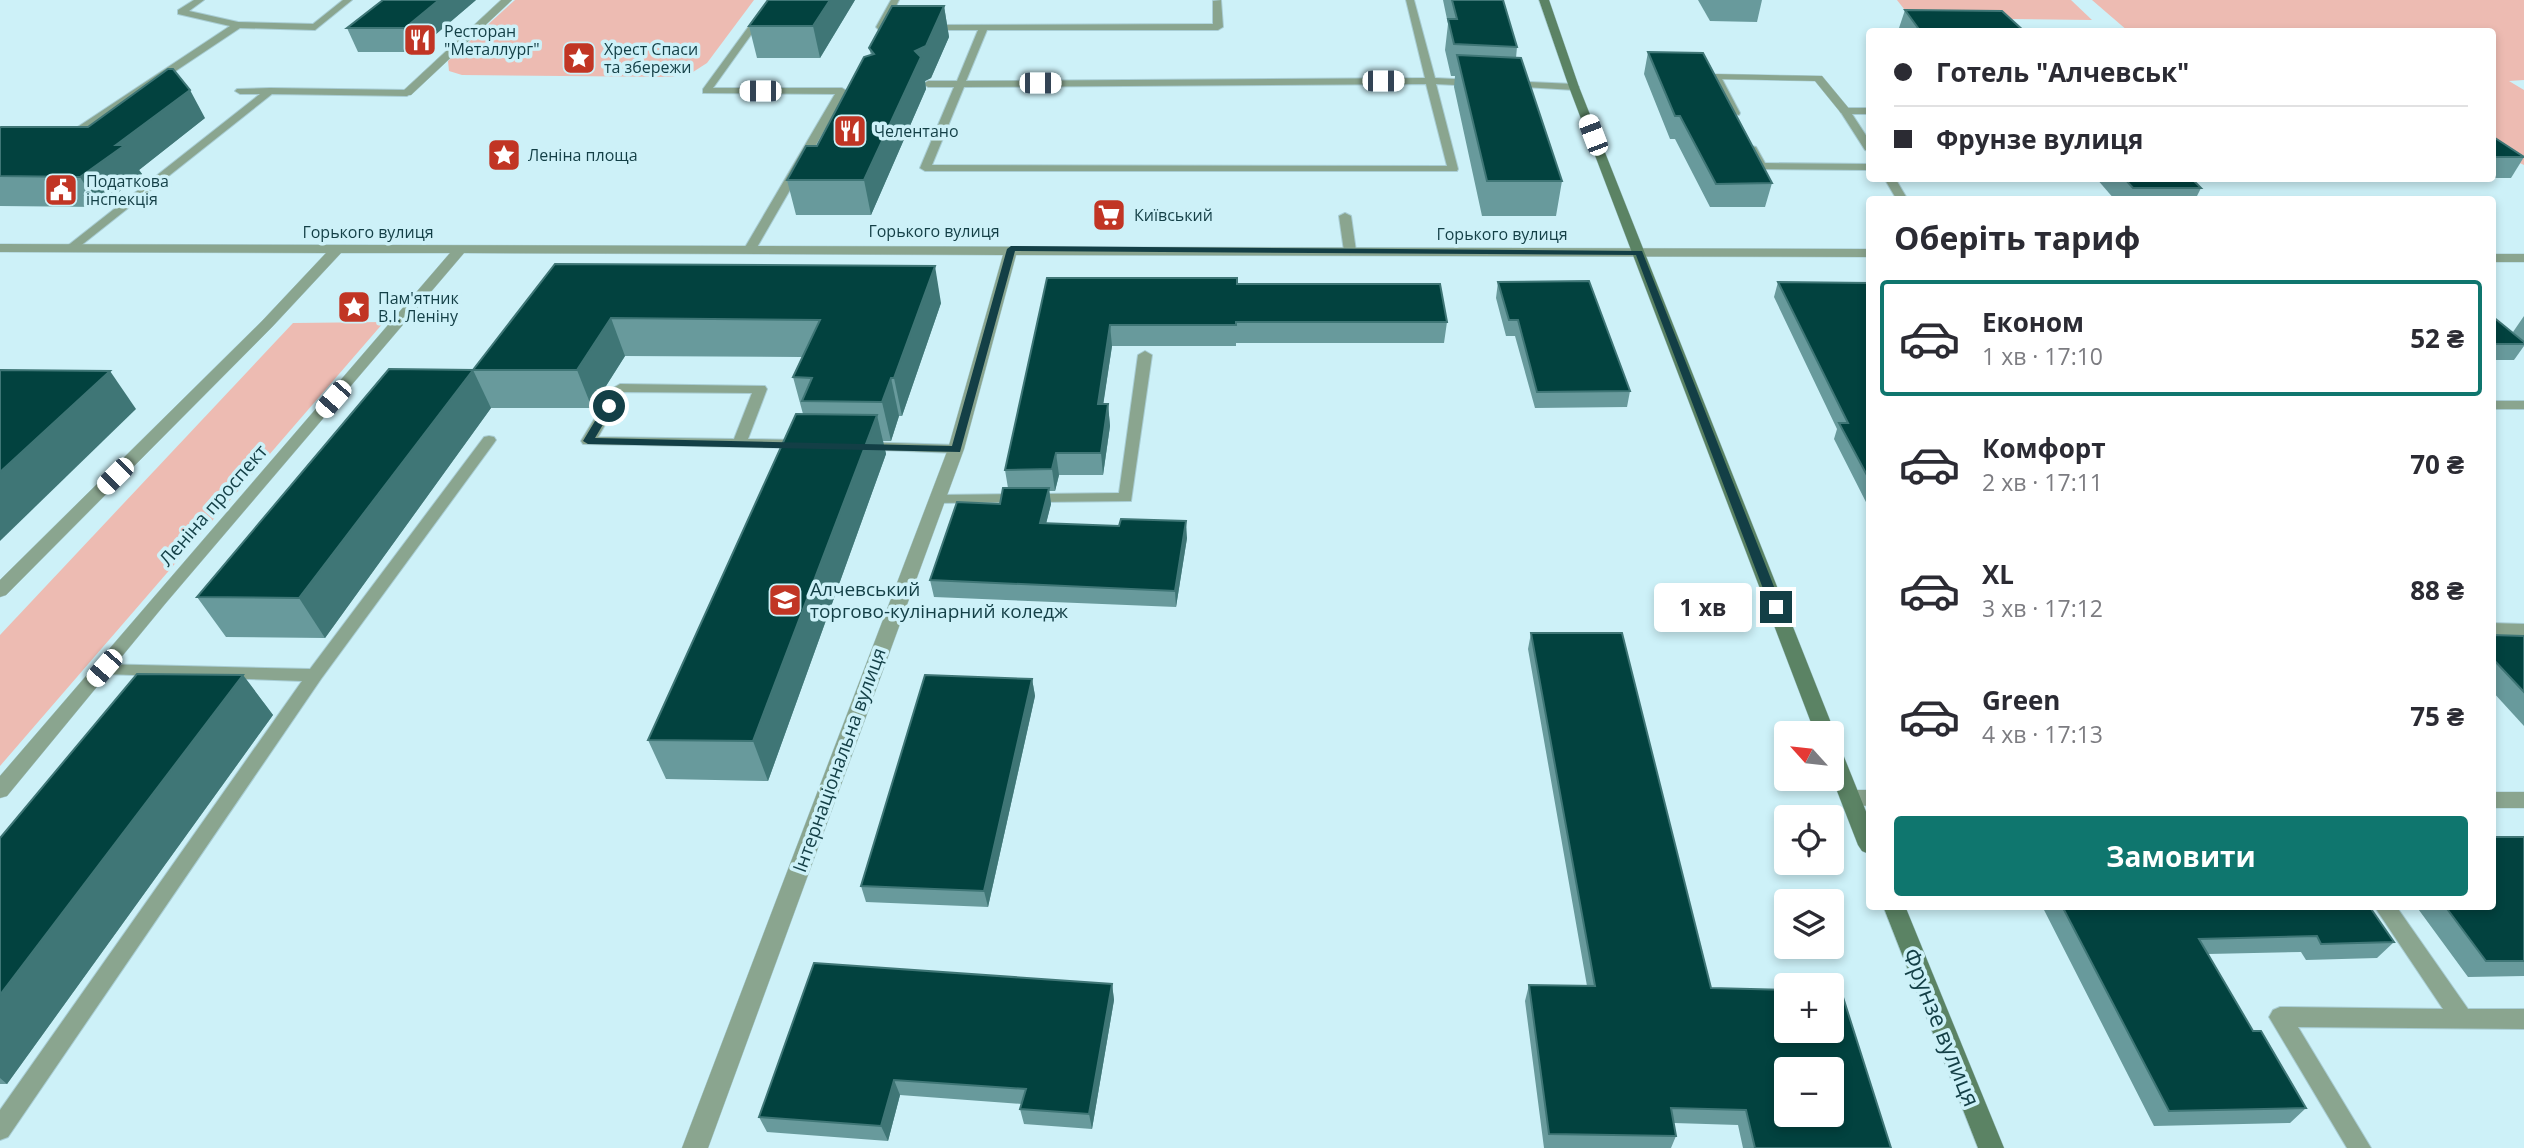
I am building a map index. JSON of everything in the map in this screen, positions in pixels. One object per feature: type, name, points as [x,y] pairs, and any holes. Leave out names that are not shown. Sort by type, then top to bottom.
[{"type":"street","points":[[407,93],[507,0]]},
{"type":"street","points":[[1544,0],[1574,87],[1820,721]]},
{"type":"street","points":[[1716,76],[1818,78],[1844,111]]},
{"type":"street","name":"Горького вулиця","points":[[0,248],[1866,253]]},
{"type":"street","points":[[0,591],[268,323],[337,249]]},
{"type":"street","name":"Леніна проспект","points":[[0,790],[168,589],[461,249]]},
{"type":"street","name":"Інтернаціональна вулиця","points":[[695,1148],[956,449],[1011,249]]},
{"type":"street","points":[[2496,257],[2524,258]]},
{"type":"street","points":[[1844,772],[1859,798],[1866,831]]},
{"type":"street","points":[[2496,800],[2524,800]]},
{"type":"street","name":"Фрунзе вулиця","points":[[1896,910],[1991,1148]]},
{"type":"lane","points":[[200,0],[181,12],[238,25],[314,27],[348,0]]},
{"type":"lane","points":[[750,249],[847,90],[706,91],[772,0]]},
{"type":"lane","points":[[894,27],[881,27],[895,0]]},
{"type":"lane","points":[[984,27],[925,168],[1452,169],[1410,0]]},
{"type":"lane","points":[[920,27],[1218,27],[1217,1]]},
{"type":"lane","points":[[60,144],[238,25]]},
{"type":"lane","points":[[1716,76],[1738,121]]},
{"type":"lane","points":[[928,84],[1483,83]]},
{"type":"lane","points":[[1496,84],[1574,87]]},
{"type":"lane","points":[[240,91],[407,93]]},
{"type":"lane","points":[[70,249],[271,91]]},
{"type":"lane","points":[[135,93],[163,93]]},
{"type":"lane","points":[[1844,111],[1866,111]]},
{"type":"lane","points":[[1844,111],[1866,144]]},
{"type":"lane","points":[[1744,132],[1761,166],[1866,167]]},
{"type":"lane","points":[[1343,185],[1346,169]]},
{"type":"lane","points":[[1345,216],[1350,251]]},
{"type":"lane","points":[[937,500],[1126,498],[1145,355]]},
{"type":"lane","points":[[740,442],[760,388],[620,388],[588,441],[821,445]]},
{"type":"lane","points":[[2496,405],[2524,405]]},
{"type":"lane","points":[[0,1129],[315,675],[489,440]]},
{"type":"lane","points":[[848,446],[956,449]]},
{"type":"lane","points":[[2496,629],[2524,629]]},
{"type":"lane","points":[[104,668],[315,675]]},
{"type":"lane","points":[[2387,910],[2462,1019]]},
{"type":"lane","points":[[2360,1148],[2280,1017],[2524,1019]]},
{"type":"shaded area","points":[[515,0],[754,0],[707,63],[693,72],[671,77],[462,75],[449,71],[448,61]]},
{"type":"shaded area","points":[[1897,0],[2071,0],[2092,20],[1911,18]]},
{"type":"shaded area","points":[[2092,0],[2524,0],[2524,80],[2509,81],[2524,90],[2524,165],[2496,152],[2496,28],[2125,28]]},
{"type":"shaded area","points":[[384,322],[0,766],[0,635],[293,323]]},
{"type":"building","points":[[383,0],[439,0],[405,28],[347,28]]},
{"type":"building","points":[[768,0],[830,0],[813,26],[749,26]]},
{"type":"building","points":[[1452,0],[1503,0],[1517,47],[1454,44],[1448,19],[1457,19]]},
{"type":"building","points":[[892,6],[944,6],[926,46],[915,51],[921,57],[864,180],[787,180],[806,146],[817,146],[864,57],[874,54],[869,48]]},
{"type":"building","points":[[1905,10],[2002,11],[2021,28],[1918,28]]},
{"type":"building","points":[[1648,52],[1703,53],[1772,183],[1716,184],[1680,116],[1675,116]]},
{"type":"building","points":[[1457,55],[1521,58],[1562,181],[1487,181]]},
{"type":"building","points":[[168,69],[173,69],[190,90],[116,145],[125,145],[80,177],[0,176],[1,127],[88,127]]},
{"type":"building","points":[[2496,139],[2524,157],[2496,157]]},
{"type":"building","points":[[2128,182],[2195,182],[2201,188],[2133,188]]},
{"type":"building","points":[[555,264],[935,266],[894,378],[891,378],[882,402],[802,401],[812,378],[793,377],[820,320],[611,318],[577,370],[473,370]]},
{"type":"building","points":[[1047,278],[1237,278],[1237,284],[1440,284],[1447,322],[1110,325],[1098,404],[1108,404],[1101,453],[1056,453],[1052,469],[1005,470]]},
{"type":"building","points":[[1589,281],[1630,391],[1537,392],[1518,320],[1509,320],[1498,282]]},
{"type":"building","points":[[1778,282],[1866,283],[1866,473],[1839,423],[1848,423]]},
{"type":"building","points":[[2496,319],[2524,342],[2496,344]]},
{"type":"building","points":[[389,369],[473,370],[299,598],[197,597]]},
{"type":"building","points":[[0,370],[110,371],[0,472]]},
{"type":"building","points":[[796,414],[877,415],[753,741],[648,740]]},
{"type":"building","points":[[1003,488],[1049,488],[1040,523],[1119,526],[1121,519],[1186,521],[1175,591],[930,580],[957,502],[1000,504]]},
{"type":"building","points":[[1531,633],[1622,633],[1711,988],[1774,990],[1774,1043],[1844,1043],[1844,1000],[1891,1148],[1755,1148],[1746,1110],[1671,1108],[1676,1136],[1549,1134],[1529,985],[1595,986]]},
{"type":"building","points":[[2496,635],[2524,636],[2524,692],[2496,662]]},
{"type":"building","points":[[137,674],[243,675],[0,995],[0,838]]},
{"type":"building","points":[[925,675],[1032,679],[984,891],[861,886]]},
{"type":"building","points":[[2496,837],[2524,837],[2524,961],[2486,961],[2448,910],[2496,910]]},
{"type":"building","points":[[2064,910],[2372,910],[2394,942],[2321,944],[2317,936],[2199,939],[2253,1031],[2261,1031],[2306,1108],[2169,1111]]},
{"type":"building","points":[[814,963],[1112,984],[1089,1114],[1020,1109],[1026,1089],[894,1080],[881,1126],[759,1117]]},
{"type":"place","name":"Ресторан \"Металлург\"","points":[[420,40]]},
{"type":"place","name":"Хрест Спаси та збережи","points":[[579,58]]},
{"type":"place","name":"Челентано","points":[[850,131]]},
{"type":"place","name":"Леніна площа","points":[[504,155]]},
{"type":"place","name":"Податкова інспекція","points":[[61,190]]},
{"type":"place","name":"Київський","points":[[1109,215]]},
{"type":"place","name":"Пам'ятник В.I. Ленiну","points":[[354,307]]},
{"type":"place","name":"Алчевський торгово-кулінарний коледж","points":[[785,600]]},
{"type":"route","points":[[609,406],[588,441],[740,442],[956,449],[1011,249],[1639,253],[1776,607]]}]
